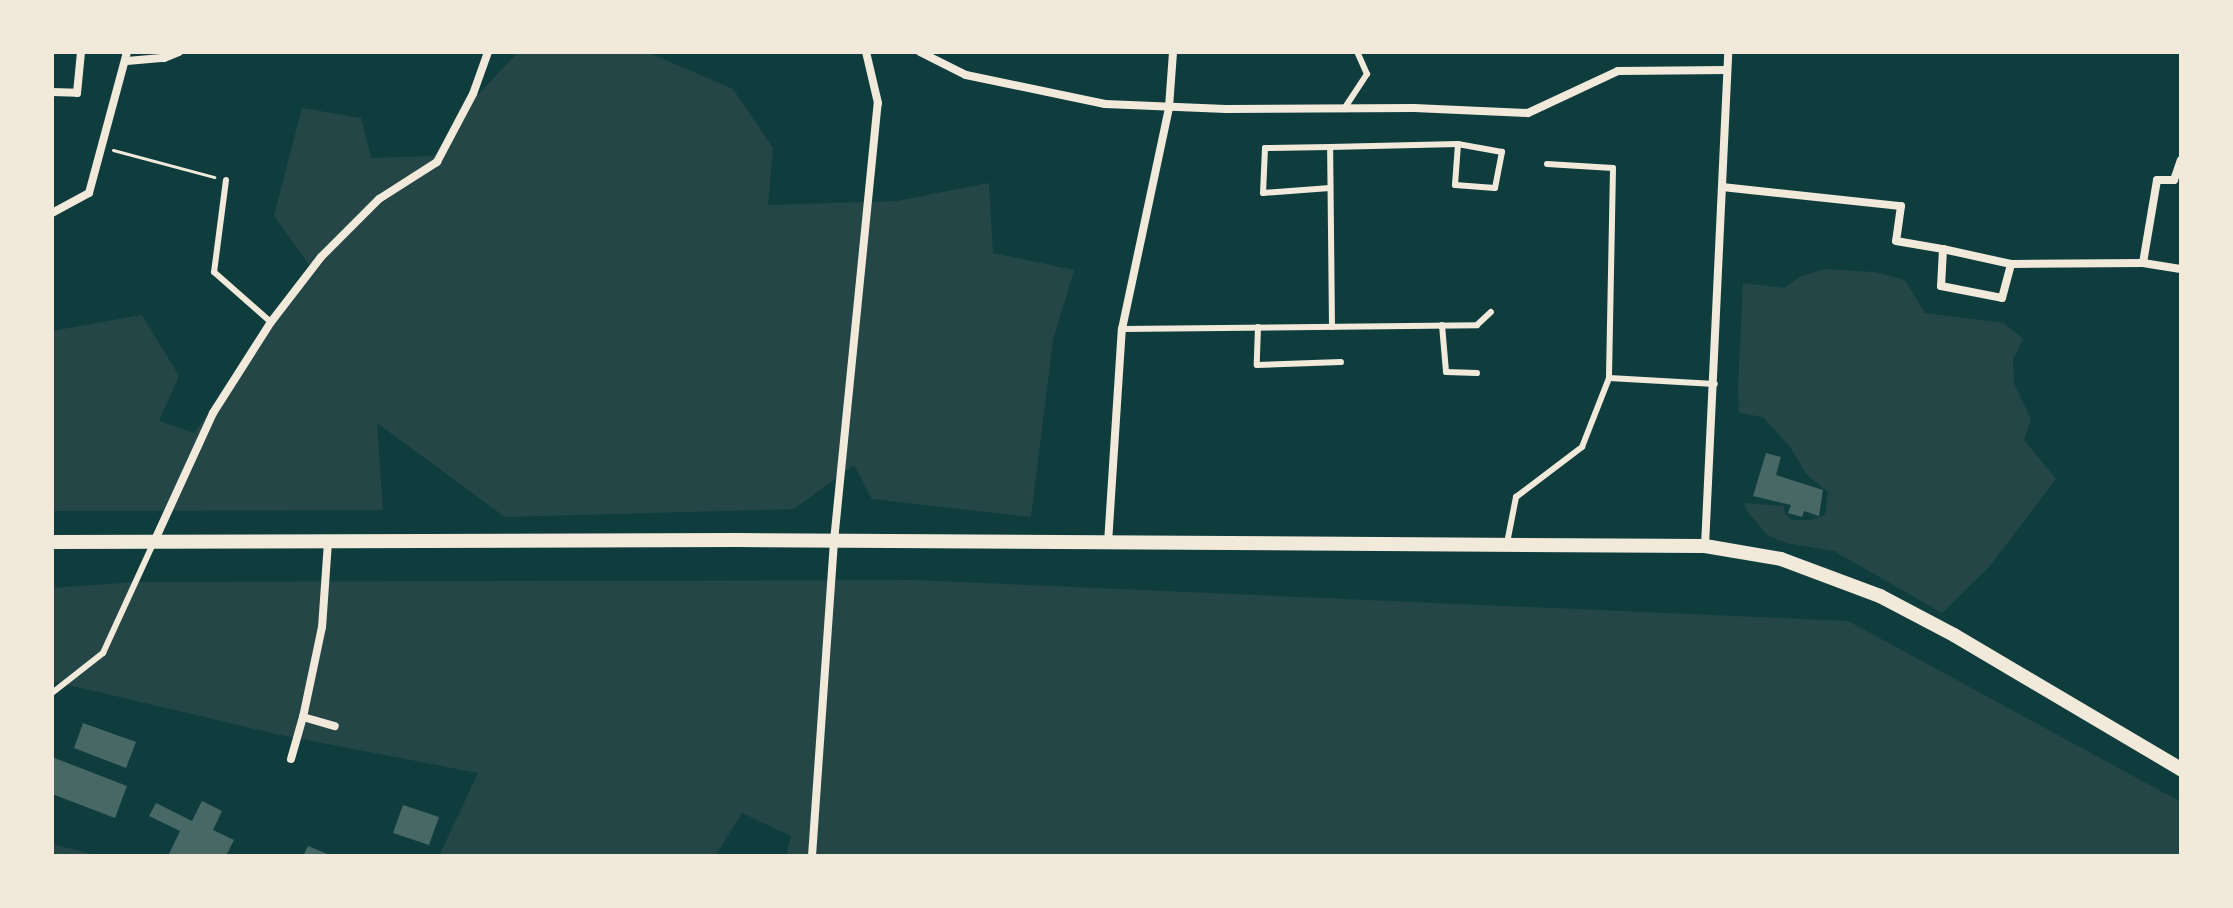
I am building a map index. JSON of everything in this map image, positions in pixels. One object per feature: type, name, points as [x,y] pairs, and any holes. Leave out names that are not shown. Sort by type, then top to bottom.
[{"type":"street","points":[[52,92],[77,93],[81,52]]},
{"type":"street","points":[[52,213],[89,193],[127,56],[164,58],[179,52]]},
{"type":"street","points":[[154,542],[213,413],[271,322],[321,257],[379,199],[437,162],[473,94],[488,52]]},
{"type":"street","points":[[812,856],[834,541],[878,103],[866,52]]},
{"type":"street","points":[[920,52],[966,75],[1105,104],[1169,107],[1528,113],[1618,71],[1727,70]]},
{"type":"street","points":[[1108,543],[1122,329],[1169,107],[1173,52]]},
{"type":"street","points":[[1705,546],[1715,384],[1728,52]]},
{"type":"street","points":[[2143,263],[2157,180],[2174,180],[2181,160]]},
{"type":"street","points":[[1722,187],[1901,206],[1896,241],[2011,264],[2143,263],[2181,269]]},
{"type":"street","points":[[1943,249],[1941,286],[2002,298],[2011,264]]},
{"type":"street","points":[[52,542],[834,541],[1705,546],[1781,559],[1880,596],[1954,635],[2181,769]]},
{"type":"street","points":[[291,759],[322,627],[328,542]]},
{"type":"street","points":[[303,717],[335,726]]},
{"type":"lane","points":[[1344,109],[1367,74],[1357,52]]},
{"type":"lane","points":[[1330,188],[1263,193],[1265,148],[1458,144],[1502,152],[1495,188],[1455,185],[1458,144]]},
{"type":"lane","points":[[1330,147],[1332,327]]},
{"type":"lane","points":[[1507,543],[1516,497],[1582,447],[1609,378],[1613,168],[1547,164]]},
{"type":"lane","points":[[226,180],[214,272],[271,322]]},
{"type":"lane","points":[[1122,329],[1477,325],[1491,312]]},
{"type":"lane","points":[[1442,325],[1446,372],[1477,373]]},
{"type":"lane","points":[[1258,327],[1257,365],[1341,362]]},
{"type":"lane","points":[[1609,378],[1715,384]]},
{"type":"lane","points":[[52,693],[103,653],[154,542]]},
{"type":"path","points":[[102,146],[226,180]]},
{"type":"shaded area","points":[[518,52],[647,52],[733,89],[773,148],[768,205],[897,201],[989,183],[993,253],[1074,270],[1053,340],[1031,517],[872,499],[854,465],[794,509],[505,517],[377,423],[383,510],[52,511],[52,331],[142,315],[179,376],[159,421],[194,433],[312,269],[274,216],[302,108],[361,118],[371,158],[434,156],[466,108]]},
{"type":"shaded area","points":[[1825,269],[1874,272],[1905,280],[1925,313],[2004,323],[2023,339],[2013,359],[2014,384],[2031,419],[2024,440],[2056,479],[1989,567],[1942,613],[1834,551],[1786,543],[1767,535],[1744,503],[1784,506],[1785,513],[1792,520],[1812,520],[1825,515],[1828,492],[1806,474],[1791,448],[1763,417],[1739,413],[1738,388],[1743,283],[1784,288],[1801,276]]},
{"type":"shaded area","points":[[913,580],[1848,621],[2181,802],[2181,856],[786,856],[791,836],[742,813],[715,856],[439,856],[478,773],[276,734],[52,681],[52,588],[137,582]]},
{"type":"shaded area","points":[[52,844],[100,856],[52,856]]},
{"type":"building","points":[[1766,453],[1781,457],[1776,475],[1823,490],[1819,516],[1804,511],[1802,517],[1788,513],[1791,505],[1753,496]]},
{"type":"building","points":[[83,723],[136,742],[126,768],[74,748]]},
{"type":"building","points":[[52,757],[127,786],[115,818],[52,794]]},
{"type":"building","points":[[202,801],[222,811],[213,830],[234,840],[226,856],[168,856],[180,831],[149,816],[156,803],[192,821]]},
{"type":"building","points":[[403,805],[439,817],[429,845],[393,833]]},
{"type":"building","points":[[308,846],[332,856],[303,856]]}]
